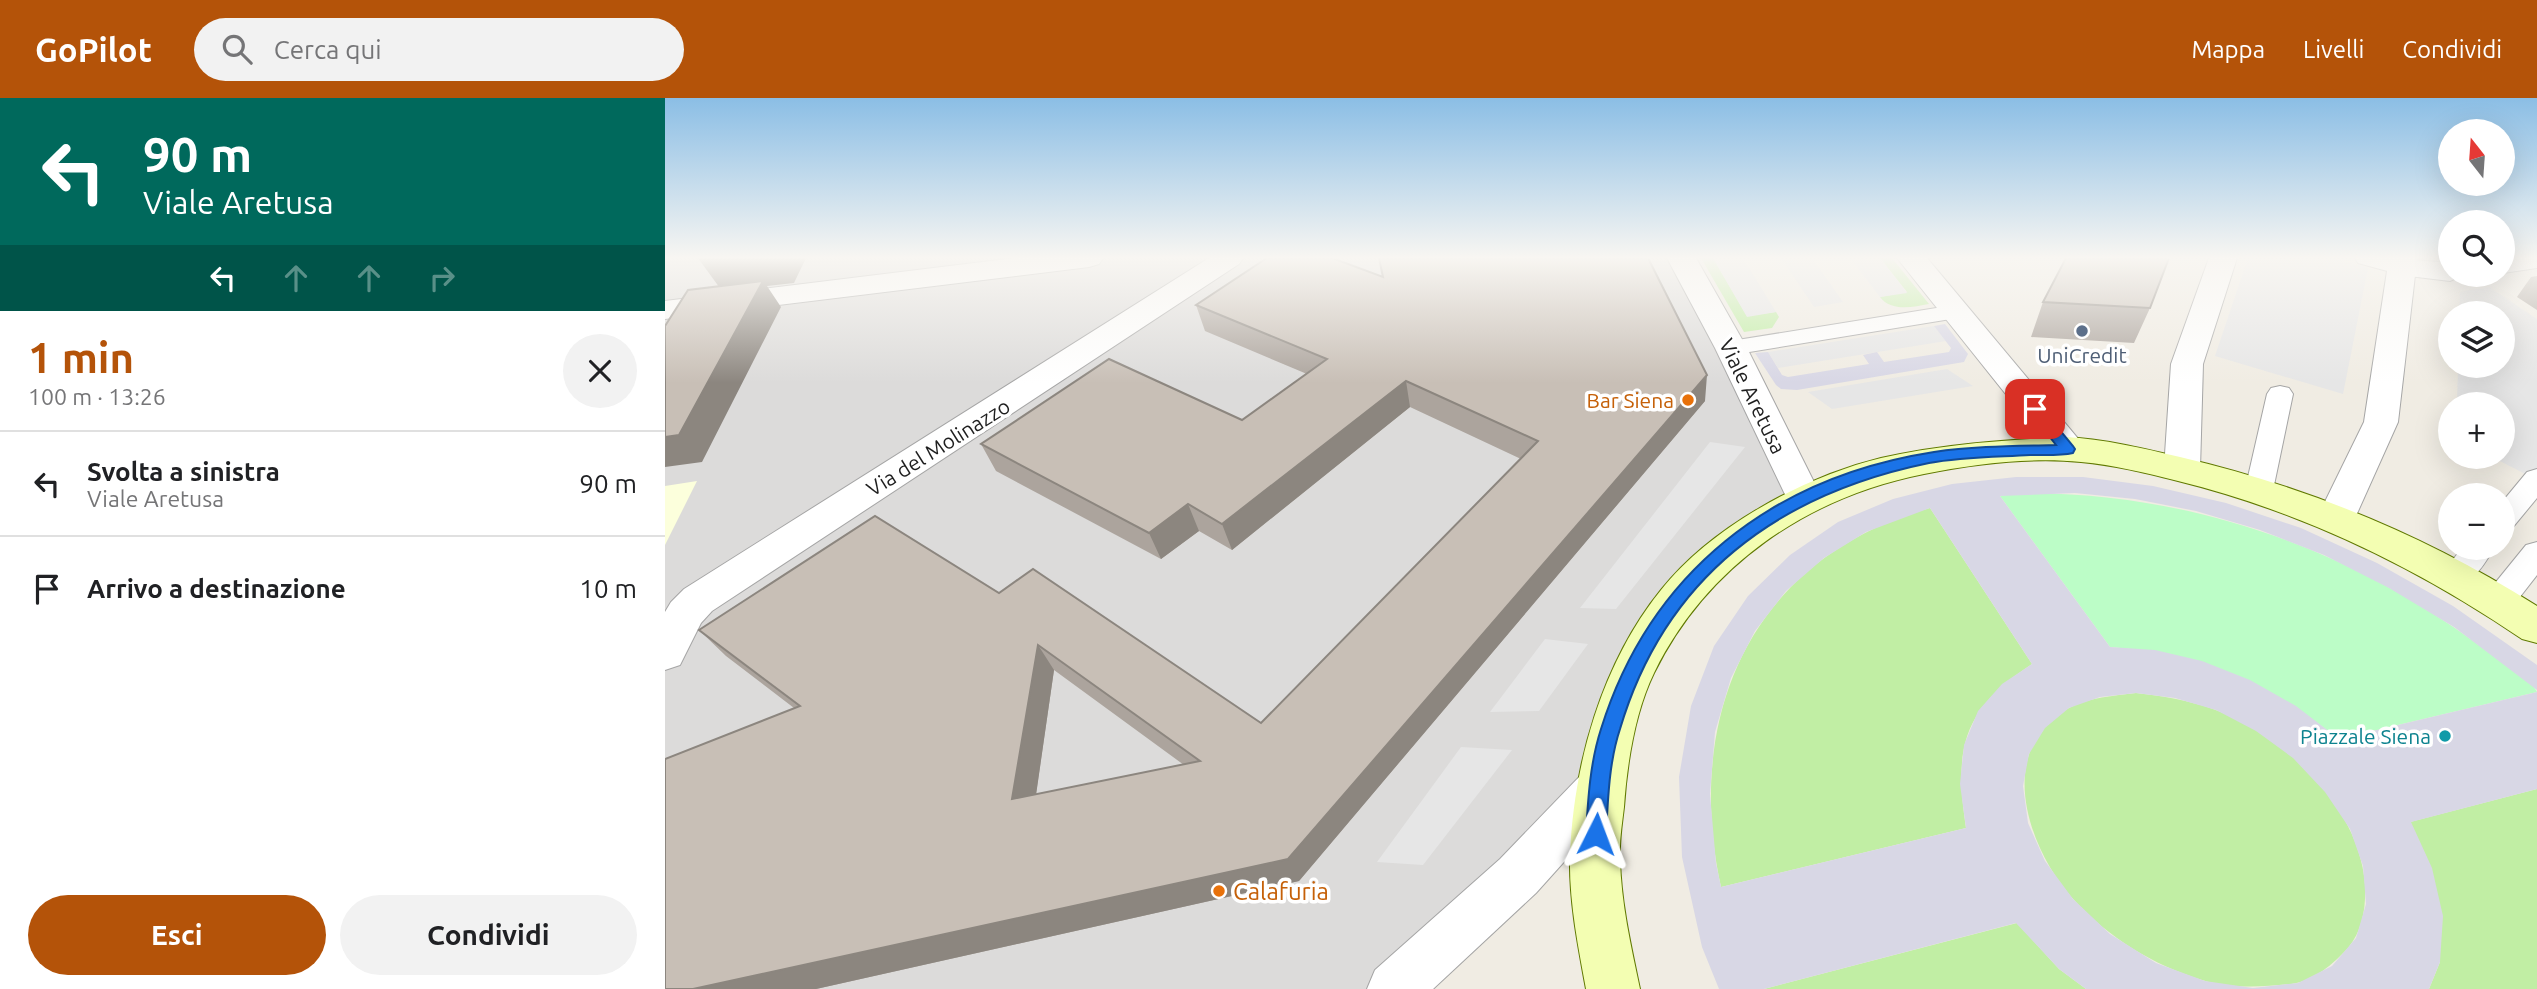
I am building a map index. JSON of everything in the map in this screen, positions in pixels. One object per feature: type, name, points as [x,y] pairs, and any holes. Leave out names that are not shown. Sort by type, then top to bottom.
[{"type":"main road","points":[[1613,989],[1601,929],[1595,856],[1598,789],[1610,730],[1629,678],[1653,631],[1682,590],[1717,555],[1755,526],[1839,482],[1934,457],[1985,452],[2068,449],[2182,469],[2259,490],[2467,562],[2498,602],[2537,627]]},
{"type":"street","points":[[665,310],[750,300]]},
{"type":"street","name":"Via del Molinazzo","points":[[665,653],[685,613],[698,600],[1164,300]]},
{"type":"street","name":"Viale Aretusa","points":[[1704,300],[1731,348],[1804,498]]},
{"type":"street","points":[[1945,300],[2068,449]]},
{"type":"street","points":[[2182,469],[2187,364],[2209,300]]},
{"type":"street","points":[[2336,518],[2381,422],[2398,300]]},
{"type":"street","points":[[1394,989],[1518,876],[1598,789]]},
{"type":"lane","points":[[1731,348],[1955,312]]},
{"type":"lane","points":[[2259,490],[2280,394]]},
{"type":"lane","points":[[2515,506],[2537,479]]},
{"type":"lane","points":[[2498,602],[2537,553]]},
{"type":"shaded area","points":[[665,300],[1690,300],[1797,497],[1710,555],[1592,789],[1384,989],[665,989]]},
{"type":"shaded area","points":[[1737,300],[1768,300],[1776,312],[1747,317]]},
{"type":"shaded area","points":[[1809,300],[1841,300],[1843,302],[1814,307]]},
{"type":"shaded area","points":[[2234,300],[2362,300],[2343,394],[2215,356]]},
{"type":"shaded area","points":[[2460,300],[2510,301],[2460,301]]},
{"type":"shaded area","points":[[2515,304],[2537,319],[2537,480],[2515,469],[2515,392],[2457,392],[2458,378],[2515,378]]},
{"type":"shaded area","points":[[1945,324],[1968,354],[1964,362],[1797,390],[1781,389],[1776,385],[1755,353],[1768,352],[1782,375],[1788,377],[1869,364],[1863,355],[1877,352],[1884,362],[1949,352],[1951,348],[1934,326]]},
{"type":"shaded area","points":[[1934,326],[1946,341],[1778,368],[1768,352]]},
{"type":"shaded area","points":[[1947,369],[1973,386],[1832,409],[1808,392]]},
{"type":"shaded area","points":[[1710,442],[1745,447],[1616,609],[1580,608]]},
{"type":"shaded area","name":"Piazzale Siena","points":[[2016,477],[2083,477],[2153,486],[2226,503],[2301,528],[2377,563],[2453,606],[2537,665],[2537,690],[2454,627],[2389,588],[2324,555],[2260,530],[2196,511],[2135,499],[2075,493],[2000,496],[2110,647],[2155,650],[2202,661],[2250,680],[2296,706],[2339,739],[2537,692],[2537,789],[2411,822],[2432,868],[2443,916],[2440,962],[2429,989],[2086,989],[2059,969],[2016,923],[1764,989],[1719,989],[1702,947],[1682,857],[1679,777],[1691,706],[1714,646],[1748,596],[1790,555],[1838,522],[1893,499],[1952,484]],"holes":[[[1930,508],[2032,664],[2002,684],[1978,711],[1964,745],[1960,784],[1966,828],[1721,887],[1716,863],[1710,794],[1715,732],[1731,678],[1755,631],[1786,591],[1824,558],[1866,532]],[[2136,693],[2175,698],[2216,710],[2256,731],[2293,758],[2325,792],[2350,829],[2363,866],[2366,904],[2356,938],[2332,966],[2298,983],[2253,988],[2205,981],[2156,963],[2110,934],[2073,899],[2045,861],[2028,823],[2023,786],[2029,754],[2045,728],[2069,708],[2100,697]]]},
{"type":"shaded area","points":[[697,481],[665,545],[665,486]]},
{"type":"shaded area","points":[[1545,639],[1588,644],[1539,711],[1490,712]]},
{"type":"shaded area","points":[[1461,747],[1512,750],[1423,865],[1377,862]]},
{"type":"green space","points":[[1725,300],[1737,300],[1747,316],[1776,312],[1779,317],[1772,328],[1744,332]]},
{"type":"green space","points":[[1883,300],[1925,300],[1929,304],[1896,307]]},
{"type":"green space","points":[[2018,493],[2080,495],[2141,502],[2200,514],[2259,531],[2315,552],[2371,578],[2424,608],[2518,671],[2537,692],[2339,739],[2285,702],[2232,674],[2175,656],[2110,647],[2000,496]]},
{"type":"green space","points":[[1930,508],[2032,664],[1990,698],[1968,733],[1961,775],[1966,828],[1721,887],[1712,823],[1713,762],[1723,704],[1745,651],[1776,604],[1817,564],[1868,531]]},
{"type":"green space","points":[[2136,693],[2194,703],[2240,721],[2291,755],[2333,801],[2349,827],[2360,855],[2365,901],[2363,918],[2353,941],[2323,971],[2291,984],[2258,986],[2224,985],[2184,974],[2149,958],[2117,938],[2088,914],[2057,879],[2032,828],[2026,801],[2025,774],[2031,748],[2046,726],[2069,708],[2093,699]]},
{"type":"green space","points":[[2537,789],[2537,989],[2429,989],[2440,962],[2410,822]]},
{"type":"green space","points":[[2017,923],[2059,969],[2086,989],[1764,989]]},
{"type":"building","points":[[682,300],[753,300],[679,435],[665,437],[665,326]]},
{"type":"building","points":[[1204,300],[1669,300],[1707,375],[1288,859],[693,989],[665,989],[665,759],[800,706],[699,630],[875,516],[999,593],[1033,569],[1261,723],[1538,441],[1406,381],[1222,524],[1188,504],[1149,533],[981,444],[1109,359],[1242,420],[1327,359],[1196,305]],"holes":[[[1038,645],[1200,761],[1012,799]]]},
{"type":"building","points":[[2044,300],[2153,300],[2150,308],[2043,302]]},
{"type":"place","name":"UniCredit","points":[[2082,331]]},
{"type":"place","name":"Bar Siena","points":[[1688,400]]},
{"type":"place","name":"Piazzale Siena","points":[[2445,736]]},
{"type":"place","name":"Calafuria","points":[[1219,891]]},
{"type":"route","points":[[1596,834],[1598,789],[1610,730],[1629,678],[1653,631],[1682,590],[1717,555],[1755,526],[1795,502],[1839,482],[1885,468],[1934,457],[2068,449],[2035,409]]}]
